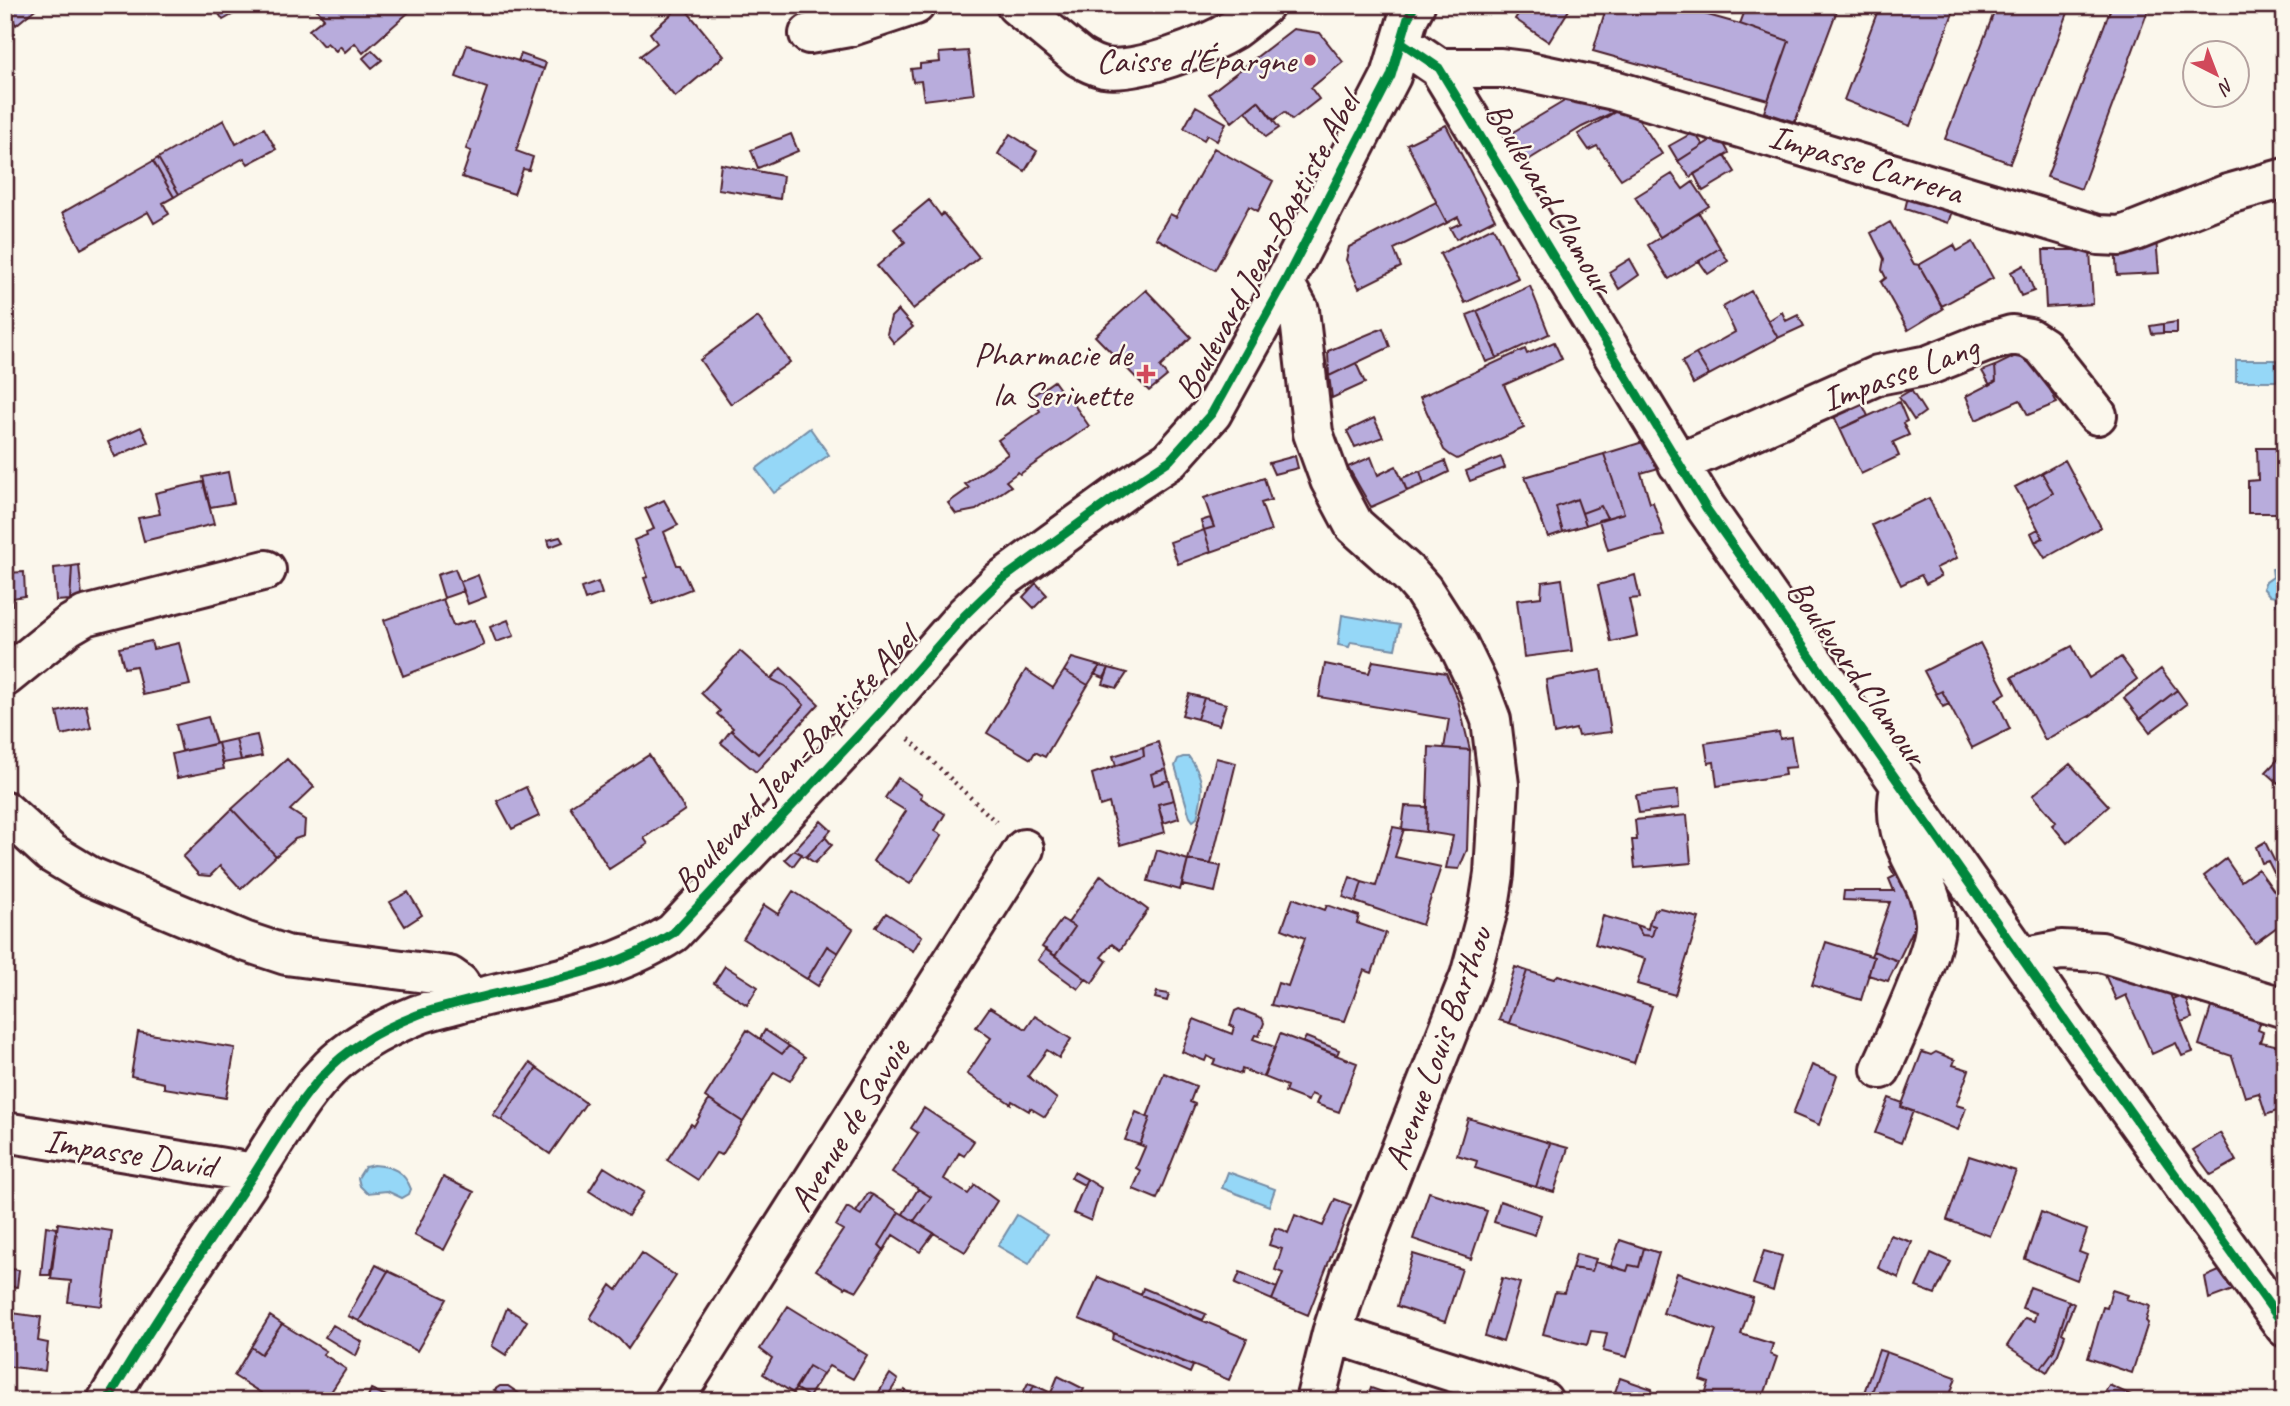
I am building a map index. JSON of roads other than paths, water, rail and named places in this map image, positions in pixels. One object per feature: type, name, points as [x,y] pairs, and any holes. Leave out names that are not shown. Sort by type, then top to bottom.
[{"type":"street","points":[[809,34],[849,27],[915,5]]},
{"type":"street","points":[[1016,5],[1079,57],[1090,64],[1111,68],[1149,63],[1181,54],[1236,28],[1264,5]]},
{"type":"street","name":"Boulevard Clamour","points":[[1408,17],[1706,508],[2285,1327]]},
{"type":"street","name":"Boulevard Jean-Baptiste Abel","points":[[110,1400],[254,1174],[323,1074],[345,1054],[395,1024],[421,1013],[580,974],[624,960],[673,933],[880,712],[965,615],[1000,581],[1129,486],[1170,460],[1212,413],[1284,282],[1391,76],[1408,17]]},
{"type":"street","name":"Impasse Carrera","points":[[1439,68],[1501,68],[1525,71],[1614,90],[2098,235],[2120,236],[2228,194],[2285,178]]},
{"type":"street","name":"Avenue Louis Barthou","points":[[1284,282],[1299,310],[1313,433],[1330,480],[1354,525],[1423,590],[1459,646],[1491,720],[1498,767],[1499,813],[1494,874],[1489,906],[1470,976],[1351,1275],[1332,1333],[1315,1401]]},
{"type":"street","name":"Impasse Lang","points":[[1678,464],[1878,375],[1929,365],[2012,335],[2029,338],[2043,347],[2097,415]]},
{"type":"street","points":[[5,677],[61,631],[85,616],[266,570]]},
{"type":"street","points":[[1881,1069],[1919,978],[1936,927],[1928,891],[1906,850],[1900,831],[1898,806],[1901,784]]},
{"type":"street","points":[[5,811],[51,853],[89,876],[244,942],[286,955],[450,976],[459,983],[470,1000]]},
{"type":"street","name":"Avenue de Savoie","points":[[673,1401],[1024,849]]},
{"type":"street","points":[[2022,958],[2061,950],[2101,952],[2285,1008]]},
{"type":"street","name":"Impasse David","points":[[5,1132],[254,1174]]},
{"type":"street","points":[[1332,1333],[1542,1401]]},
{"type":"water","points":[[2236,360],[2276,360],[2283,372],[2276,381],[2236,381]]},
{"type":"water","points":[[810,428],[829,455],[774,493],[756,469]]},
{"type":"water","points":[[2285,567],[2285,604],[2276,605],[2276,597],[2270,596],[2263,588],[2273,577],[2272,569]]},
{"type":"water","points":[[1342,615],[1400,625],[1395,649],[1351,642],[1349,647],[1338,645]]},
{"type":"water","points":[[1189,757],[1201,780],[1201,801],[1197,818],[1193,821],[1175,766],[1178,759]]},
{"type":"water","points":[[374,1165],[392,1168],[401,1174],[411,1189],[409,1194],[402,1198],[387,1191],[367,1193],[360,1186],[358,1178],[365,1167]]},
{"type":"water","points":[[1228,1172],[1275,1189],[1269,1206],[1222,1188]]},
{"type":"water","points":[[1017,1215],[1048,1234],[1029,1264],[998,1246]]},
{"type":"place","name":"Caisse d'Épargne","points":[[1310,60]]},
{"type":"place","name":"Pharmacie de la Serinette","points":[[1146,374]]}]
